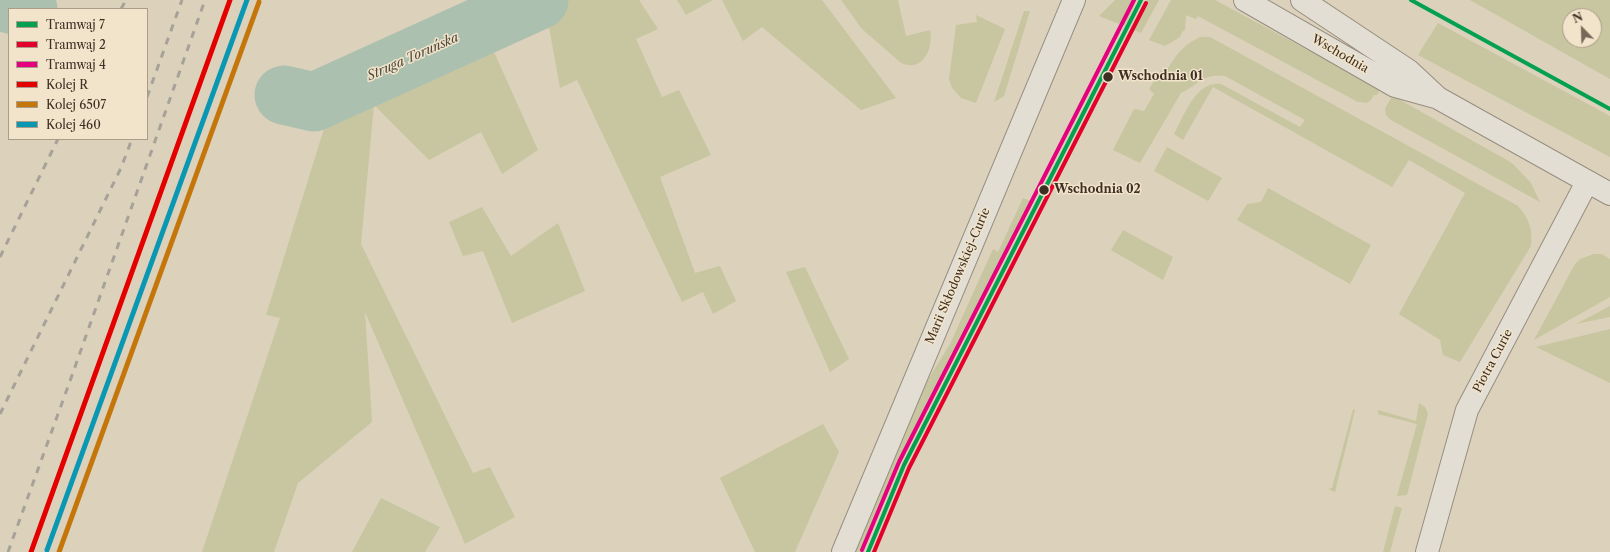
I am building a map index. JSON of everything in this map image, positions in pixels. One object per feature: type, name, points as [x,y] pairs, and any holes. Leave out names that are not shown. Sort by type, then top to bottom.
[{"type":"street","name":"Marii Skłodowskiej-Curie","points":[[843,552],[1074,0]]},
{"type":"street","name":"Wschodnia","points":[[1246,0],[1395,86],[1438,98]]},
{"type":"street","name":"Wschodnia","points":[[1302,0],[1409,71],[1438,98],[1586,182],[1610,194]]},
{"type":"street","name":"Piotra Curie","points":[[1427,552],[1467,410],[1586,182]]},
{"type":"green space","points":[[561,0],[639,0],[658,29],[636,39],[662,97],[679,90],[711,155],[660,177],[695,273],[720,266],[736,301],[713,314],[703,292],[682,302],[577,80],[560,88],[549,27],[494,52],[538,150],[502,174],[481,132],[429,160],[374,105],[361,244],[473,473],[490,467],[515,517],[465,544],[365,312],[372,422],[298,483],[274,552],[202,552],[280,318],[266,315],[332,103]]},
{"type":"green space","points":[[677,0],[713,0],[686,15]]},
{"type":"green space","points":[[722,0],[822,0],[896,98],[861,110],[762,27],[743,41]]},
{"type":"green space","points":[[841,0],[898,0],[906,36],[930,30],[930,45],[925,58],[915,65],[908,65],[900,62],[862,29]]},
{"type":"green space","points":[[1115,0],[1137,0],[1125,26],[1099,16]]},
{"type":"green space","points":[[1147,0],[1159,0],[1141,33],[1132,29]]},
{"type":"green space","points":[[1171,0],[1215,0],[1380,89],[1377,95],[1374,95],[1370,101],[1366,103],[1358,102],[1198,16],[1196,19],[1186,15],[1185,30],[1182,32],[1180,37],[1165,46],[1149,40]]},
{"type":"green space","points":[[1470,0],[1610,0],[1610,79]]},
{"type":"green space","points":[[1024,11],[1030,11],[1004,96],[994,102]]},
{"type":"green space","points":[[976,15],[1005,29],[976,103],[961,98],[952,88],[949,79],[956,25],[977,22]]},
{"type":"green space","points":[[1438,23],[1610,116],[1610,157],[1418,55]]},
{"type":"green space","points":[[1200,37],[1210,37],[1518,206],[1525,215],[1531,229],[1531,246],[1460,362],[1443,355],[1440,340],[1399,314],[1465,193],[1409,160],[1392,187],[1213,87],[1183,140],[1174,134],[1187,109],[1198,93],[1212,84],[1221,84],[1300,127],[1305,120],[1225,76],[1205,78],[1181,93],[1140,163],[1113,150],[1134,109],[1144,111],[1154,94],[1149,89],[1161,70],[1169,67],[1182,49]]},
{"type":"green space","points":[[1395,97],[1512,163],[1531,183],[1540,202],[1391,120],[1386,115],[1385,109],[1391,98]]},
{"type":"green space","points":[[1167,147],[1222,178],[1208,201],[1154,171]]},
{"type":"green space","points":[[1268,188],[1371,245],[1350,284],[1237,220],[1247,204],[1261,202]]},
{"type":"green space","points":[[1023,198],[1031,201],[893,479],[863,552],[854,552],[921,391],[950,344],[993,249],[998,252]]},
{"type":"green space","points":[[482,207],[511,256],[558,223],[585,291],[512,323],[483,251],[463,256],[449,222]]},
{"type":"green space","points":[[1123,230],[1173,257],[1163,280],[1111,250]]},
{"type":"green space","points":[[1594,254],[1602,254],[1610,259],[1610,297],[1534,340],[1575,264],[1580,259]]},
{"type":"green space","points":[[805,267],[849,359],[830,372],[786,272]]},
{"type":"green space","points":[[1610,306],[1610,317],[1576,324]]},
{"type":"green space","points":[[1610,329],[1610,383],[1536,347]]},
{"type":"green space","points":[[1419,403],[1425,407],[1428,414],[1407,495],[1397,496],[1417,424],[1378,414],[1378,410],[1416,421]]},
{"type":"green space","points":[[1353,409],[1355,410],[1335,492],[1328,489],[1332,488]]},
{"type":"green space","points":[[823,424],[839,452],[795,552],[755,552],[720,478]]},
{"type":"green space","points":[[381,498],[440,527],[425,552],[352,552]]},
{"type":"green space","points":[[1395,506],[1402,508],[1390,552],[1383,552]]},
{"type":"waterway","name":"Struga Toruńska","points":[[284,95],[314,102],[539,0]]},
{"type":"waterway","name":"Struga Toruńska","points":[[0,1],[24,8]]},
{"type":"railway","points":[[122,8],[126,0]]},
{"type":"railway","points":[[148,94],[182,0]]},
{"type":"railway","points":[[8,552],[205,0]]},
{"type":"railway","points":[[0,257],[58,140]]},
{"type":"railway","points":[[0,414],[121,168],[132,140]]},
{"type":"tram line","name":"4","points":[[862,550],[899,462],[1134,0]]},
{"type":"tram line","name":"7","points":[[868,552],[904,465],[1141,0]]},
{"type":"tram line","name":"7","points":[[1411,0],[1610,109]]},
{"type":"tram line","name":"2","points":[[874,552],[909,468],[1146,3]]},
{"type":"rail line","name":"R","points":[[31,552],[230,0]]},
{"type":"rail line","name":"460","points":[[47,550],[247,0]]},
{"type":"rail line","name":"6507","points":[[59,552],[259,2]]},
{"type":"place","name":"Wschodnia 01","points":[[1108,77]]},
{"type":"place","name":"Wschodnia 02","points":[[1044,190]]}]
